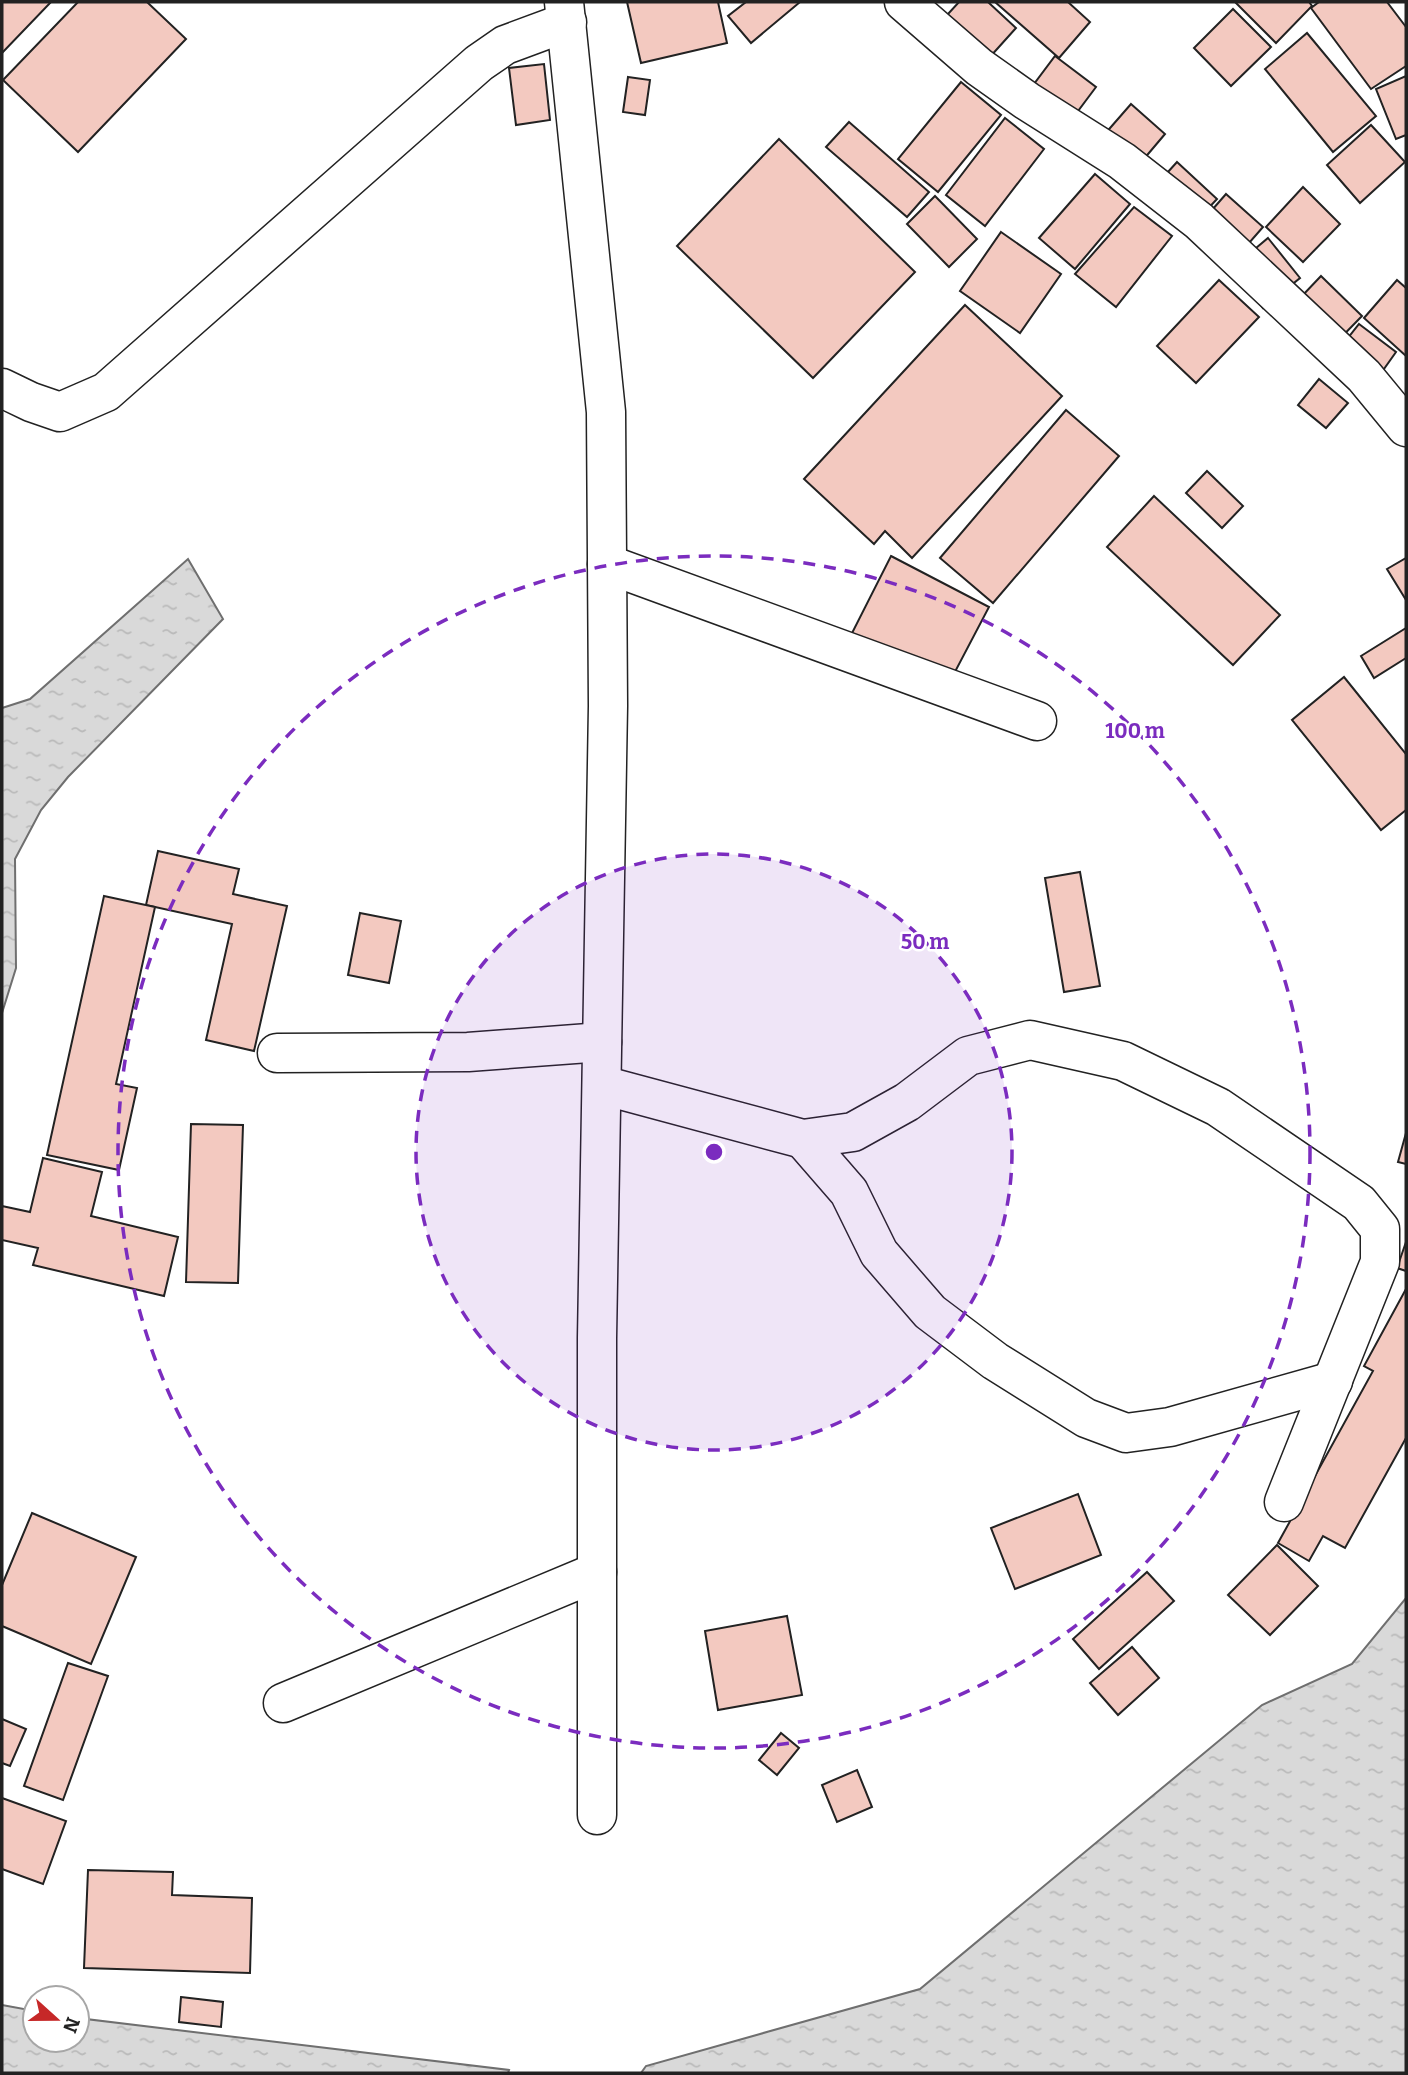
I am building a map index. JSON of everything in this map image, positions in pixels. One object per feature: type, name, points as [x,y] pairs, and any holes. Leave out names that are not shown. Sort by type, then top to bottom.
[{"type":"street","points":[[904,2],[979,67],[1122,161],[1199,221],[1364,376],[1406,427]]},
{"type":"street","points":[[2,388],[60,412],[106,392],[479,63],[505,45],[565,12],[606,412],[608,706],[597,1338],[597,1815]]},
{"type":"street","points":[[607,564],[1037,721]]},
{"type":"street","points":[[602,1085],[803,1139],[853,1132],[907,1102],[968,1056],[1030,1040],[1123,1061],[1218,1107],[1359,1203],[1380,1229],[1380,1262],[1284,1502]]},
{"type":"street","points":[[277,1053],[468,1052],[602,1042]]},
{"type":"street","points":[[803,1139],[849,1192],[879,1253],[930,1312],[995,1361],[1086,1418],[1126,1433],[1170,1427],[1332,1381]]},
{"type":"street","points":[[283,1703],[597,1572]]},
{"type":"water","points":[[188,559],[223,619],[68,777],[41,810],[15,859],[16,968],[2,1013],[2,708],[30,699]]},
{"type":"water","points":[[1406,1598],[1406,2073],[641,2073],[646,2066],[920,1989],[1262,1705],[1352,1664]]},
{"type":"water","points":[[2,2005],[21,2008],[21,2054],[91,2054],[91,2020],[509,2070],[508,2073],[2,2073]]},
{"type":"building","points":[[2,2],[51,2],[2,53]]},
{"type":"building","points":[[78,2],[147,2],[186,39],[78,152],[3,80]]},
{"type":"building","points":[[627,2],[718,2],[727,43],[641,63]]},
{"type":"building","points":[[746,2],[800,2],[751,43],[728,16]]},
{"type":"building","points":[[959,2],[988,2],[1016,28],[980,68],[936,27]]},
{"type":"building","points":[[995,2],[1068,2],[1090,22],[1059,58]]},
{"type":"building","points":[[1235,2],[1309,2],[1312,6],[1276,43]]},
{"type":"building","points":[[1319,2],[1387,2],[1406,27],[1406,66],[1371,89],[1311,8]]},
{"type":"building","points":[[1233,9],[1271,47],[1231,86],[1194,48]]},
{"type":"building","points":[[1307,33],[1376,116],[1333,152],[1265,69]]},
{"type":"building","points":[[1055,56],[1096,87],[1066,127],[1025,96]]},
{"type":"building","points":[[544,64],[550,120],[516,125],[509,68]]},
{"type":"building","points":[[1406,76],[1406,135],[1396,139],[1376,89]]},
{"type":"building","points":[[628,77],[650,80],[645,115],[623,112]]},
{"type":"building","points":[[961,82],[1001,115],[938,192],[898,159]]},
{"type":"building","points":[[1131,104],[1165,134],[1132,173],[1097,143]]},
{"type":"building","points":[[1005,118],[1044,149],[985,226],[946,195]]},
{"type":"building","points":[[849,122],[929,192],[907,217],[826,147]]},
{"type":"building","points":[[1371,125],[1405,162],[1360,203],[1327,165]]},
{"type":"building","points":[[779,139],[915,272],[813,378],[677,246]]},
{"type":"building","points":[[1177,162],[1217,199],[1188,230],[1148,194]]},
{"type":"building","points":[[1095,174],[1130,204],[1075,269],[1039,238]]},
{"type":"building","points":[[1303,187],[1340,224],[1303,262],[1266,227]]},
{"type":"building","points":[[1226,194],[1263,227],[1228,267],[1191,234]]},
{"type":"building","points":[[935,196],[977,239],[949,267],[907,224]]},
{"type":"building","points":[[1134,207],[1172,236],[1116,307],[1075,274]]},
{"type":"building","points":[[1001,232],[1061,274],[1020,333],[960,291]]},
{"type":"building","points":[[1268,238],[1300,278],[1263,308],[1231,269]]},
{"type":"building","points":[[1321,276],[1362,316],[1322,357],[1282,317]]},
{"type":"building","points":[[1219,280],[1259,317],[1196,383],[1157,346]]},
{"type":"building","points":[[1397,280],[1406,288],[1406,356],[1364,318]]},
{"type":"building","points":[[965,305],[1062,396],[912,558],[885,531],[874,544],[804,479]]},
{"type":"building","points":[[1359,324],[1396,352],[1369,390],[1329,362]]},
{"type":"building","points":[[1319,379],[1348,403],[1326,428],[1298,405]]},
{"type":"building","points":[[1066,410],[1119,456],[993,603],[940,558]]},
{"type":"building","points":[[1207,471],[1243,506],[1222,528],[1186,493]]},
{"type":"building","points":[[1154,496],[1280,615],[1233,665],[1107,547]]},
{"type":"building","points":[[891,556],[989,607],[946,689],[849,639]]},
{"type":"building","points":[[1406,558],[1406,600],[1387,569]]},
{"type":"building","points":[[1406,628],[1406,658],[1374,678],[1361,656]]},
{"type":"building","points":[[1344,677],[1406,754],[1406,810],[1381,830],[1292,720]]},
{"type":"building","points":[[158,851],[239,869],[233,894],[287,906],[254,1051],[206,1040],[232,924],[146,905]]},
{"type":"building","points":[[1080,872],[1100,986],[1064,992],[1045,878]]},
{"type":"building","points":[[104,896],[155,907],[116,1084],[137,1088],[119,1170],[47,1155]]},
{"type":"building","points":[[360,913],[401,921],[389,983],[348,975]]},
{"type":"building","points":[[191,1124],[243,1125],[238,1283],[186,1282]]},
{"type":"building","points":[[1406,1133],[1406,1164],[1398,1162]]},
{"type":"building","points":[[43,1158],[102,1172],[91,1216],[178,1237],[164,1296],[33,1265],[38,1248],[2,1240],[2,1206],[30,1212]]},
{"type":"building","points":[[1406,1242],[1406,1271],[1397,1268]]},
{"type":"building","points":[[1406,1289],[1406,1438],[1345,1548],[1323,1536],[1309,1561],[1278,1543],[1373,1371],[1364,1366]]},
{"type":"building","points":[[1078,1494],[1101,1555],[1015,1589],[991,1528]]},
{"type":"building","points":[[32,1513],[136,1557],[91,1664],[2,1626],[2,1585]]},
{"type":"building","points":[[1277,1545],[1318,1586],[1270,1635],[1228,1595]]},
{"type":"building","points":[[1147,1572],[1174,1601],[1099,1669],[1073,1639]]},
{"type":"building","points":[[787,1616],[802,1695],[718,1710],[705,1631]]},
{"type":"building","points":[[1132,1647],[1159,1678],[1118,1715],[1090,1683]]},
{"type":"building","points":[[68,1663],[108,1676],[63,1800],[24,1786]]},
{"type":"building","points":[[2,1719],[26,1729],[10,1766],[2,1763]]},
{"type":"building","points":[[781,1733],[799,1748],[777,1775],[759,1760]]},
{"type":"building","points":[[857,1770],[872,1807],[837,1822],[822,1785]]},
{"type":"building","points":[[2,1798],[66,1821],[43,1884],[2,1869]]},
{"type":"building","points":[[88,1870],[173,1872],[172,1895],[252,1898],[250,1973],[84,1968]]},
{"type":"building","points":[[181,1997],[223,2002],[221,2027],[179,2022]]}]
